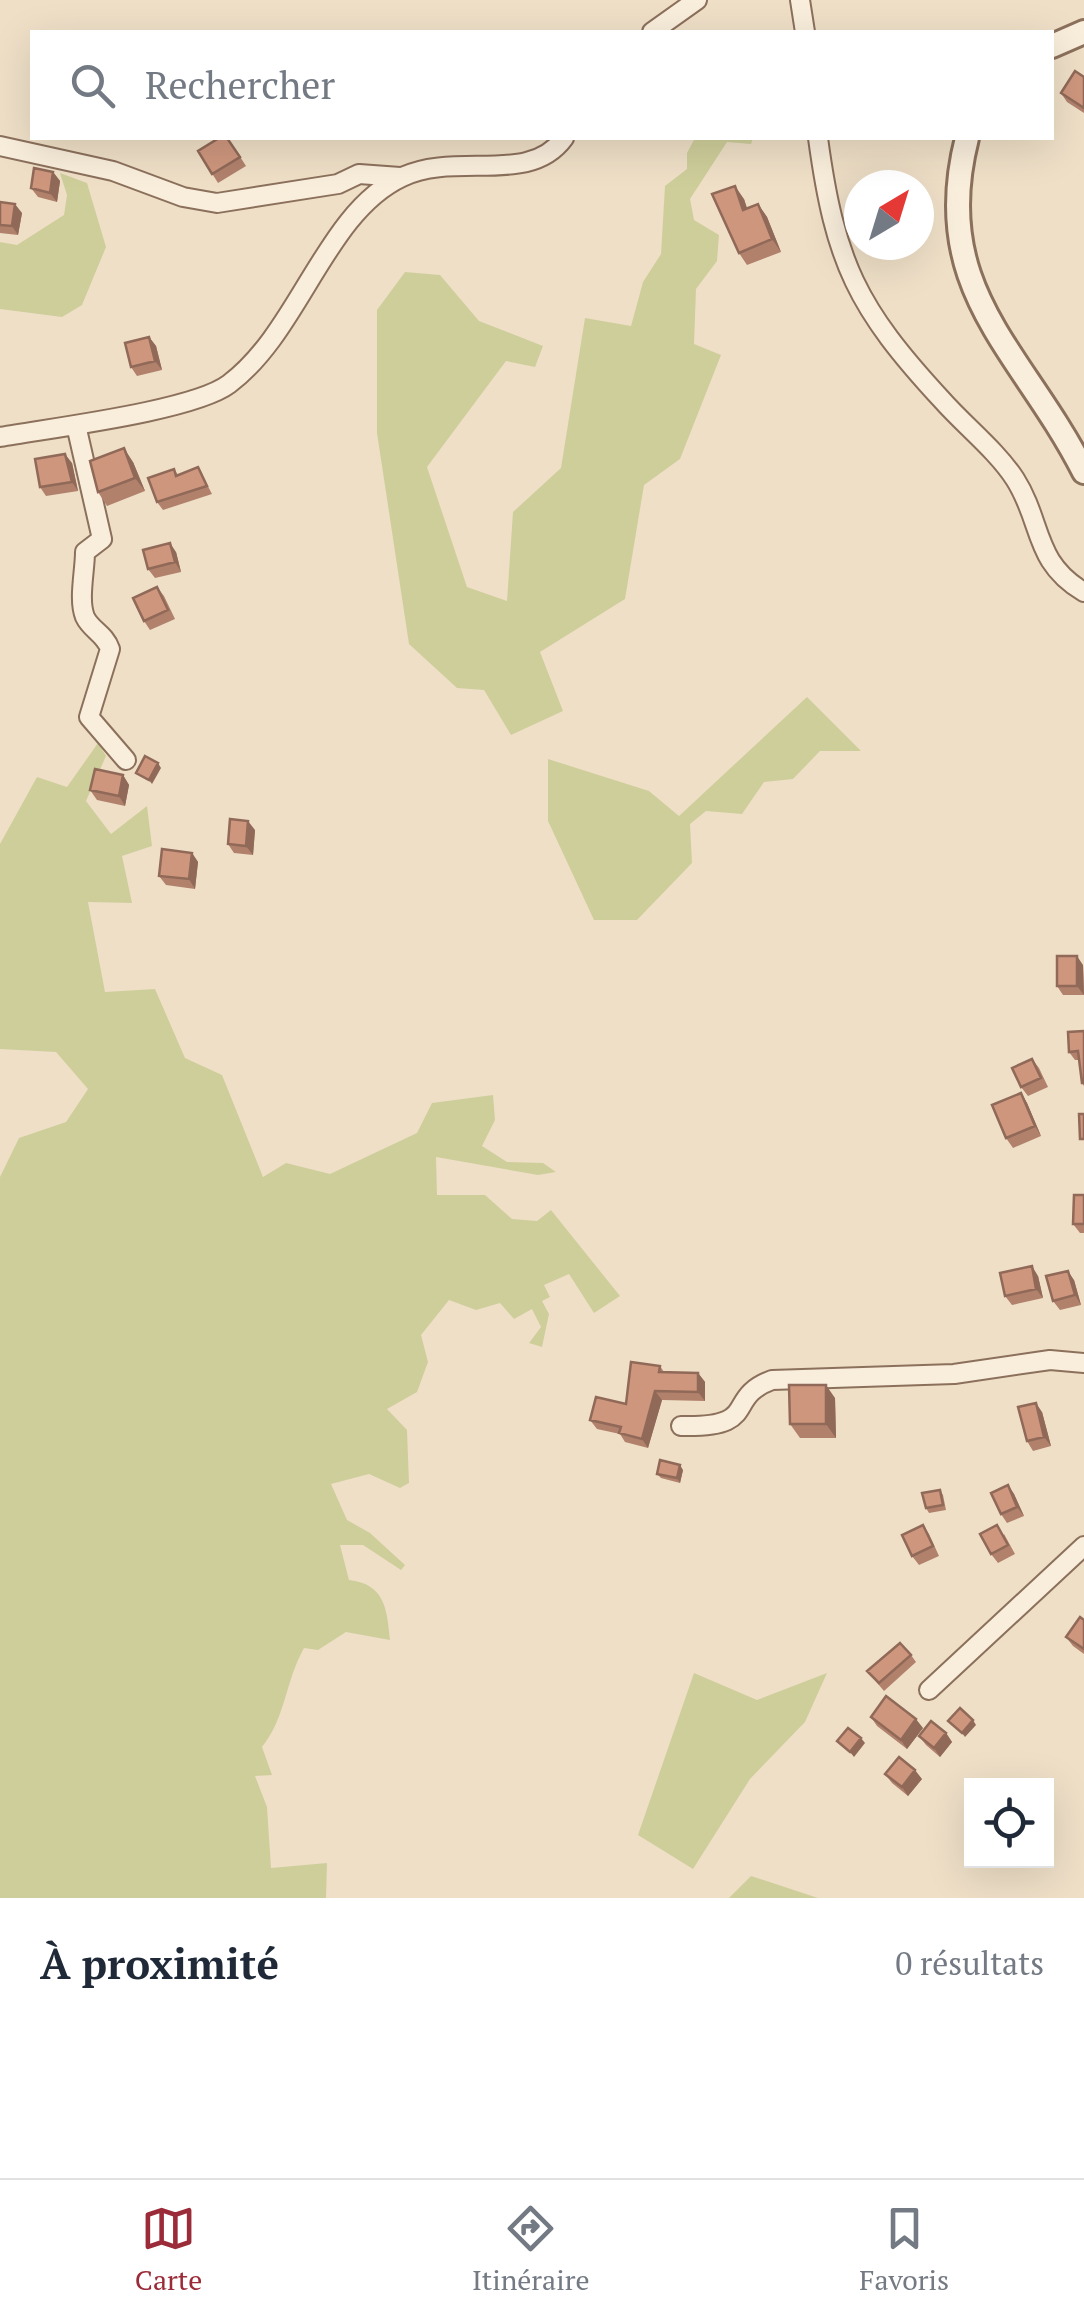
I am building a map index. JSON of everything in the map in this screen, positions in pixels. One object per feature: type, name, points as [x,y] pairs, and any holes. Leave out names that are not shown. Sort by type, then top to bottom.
[{"type":"street","points":[[655,30],[697,0]]},
{"type":"street","points":[[800,0],[805,30]]},
{"type":"street","points":[[1054,45],[1084,32]]},
{"type":"street","points":[[0,437],[76,425],[206,396],[227,386],[254,362],[279,330],[356,211],[400,177],[445,163],[529,164],[561,140]]},
{"type":"street","points":[[818,140],[839,240],[870,316],[891,346],[1004,464],[1028,503],[1042,552],[1056,571],[1084,592]]},
{"type":"street","points":[[967,140],[958,203],[962,262],[980,303],[1048,404],[1084,472]]},
{"type":"street","points":[[0,146],[113,172],[182,198],[218,204],[338,184],[359,174],[400,177]]},
{"type":"street","points":[[76,425],[102,539],[85,552],[86,618],[110,648],[89,716],[126,760]]},
{"type":"street","points":[[680,1426],[718,1427],[732,1421],[751,1392],[772,1380],[954,1374],[1050,1360],[1084,1363]]},
{"type":"street","points":[[929,1690],[1084,1546]]},
{"type":"green space","points":[[694,140],[752,140],[751,144],[727,142],[690,199],[694,220],[719,235],[717,261],[696,289],[694,344],[721,355],[680,459],[644,485],[625,599],[540,652],[563,711],[511,735],[484,690],[457,688],[409,644],[377,433],[377,310],[405,272],[440,275],[479,321],[543,346],[535,367],[506,361],[427,467],[467,587],[507,601],[513,512],[561,468],[585,318],[631,326],[643,282],[661,254],[665,186],[687,169],[687,153]]},
{"type":"green space","points":[[60,173],[87,183],[106,247],[82,305],[62,317],[0,309],[0,242],[17,245],[64,215],[67,195]]},
{"type":"green space","points":[[807,697],[861,751],[820,751],[793,779],[764,782],[742,814],[706,811],[690,824],[692,863],[637,920],[594,920],[548,821],[548,759],[649,791],[679,816]]},
{"type":"green space","points":[[98,743],[106,756],[86,801],[111,834],[147,806],[152,846],[122,856],[132,903],[88,902],[105,992],[155,989],[185,1058],[222,1075],[263,1177],[286,1163],[330,1174],[417,1133],[432,1103],[493,1095],[495,1120],[482,1146],[507,1162],[543,1163],[556,1172],[538,1175],[436,1157],[437,1195],[485,1195],[512,1219],[537,1221],[551,1210],[620,1296],[594,1313],[569,1274],[544,1285],[550,1297],[542,1301],[549,1314],[542,1347],[529,1343],[541,1327],[532,1309],[514,1319],[500,1303],[476,1310],[449,1300],[421,1335],[428,1362],[417,1392],[387,1409],[407,1430],[409,1483],[400,1488],[369,1474],[331,1484],[347,1520],[370,1533],[405,1565],[401,1570],[363,1545],[340,1545],[349,1580],[370,1587],[382,1600],[390,1640],[346,1632],[318,1650],[304,1648],[276,1724],[262,1747],[272,1775],[255,1776],[267,1807],[271,1868],[327,1863],[326,1898],[0,1898],[0,1177],[19,1138],[66,1122],[88,1089],[56,1052],[0,1049],[0,844],[37,777],[67,787]]},
{"type":"green space","points":[[694,1673],[757,1700],[827,1673],[805,1722],[750,1779],[693,1869],[638,1835]]},
{"type":"green space","points":[[751,1876],[818,1898],[729,1898]]},
{"type":"building","points":[[1075,71],[1084,77],[1084,108],[1061,93]]},
{"type":"building","points":[[216,140],[228,140],[240,157],[212,174],[198,151]]},
{"type":"building","points":[[34,168],[53,172],[50,193],[31,188]]},
{"type":"building","points":[[735,186],[743,210],[758,204],[772,239],[739,253],[712,194]]},
{"type":"building","points":[[0,202],[15,204],[12,226],[0,225]]},
{"type":"building","points":[[149,337],[155,361],[131,367],[125,343]]},
{"type":"building","points":[[124,448],[135,478],[98,492],[90,461]]},
{"type":"building","points":[[65,454],[72,482],[40,487],[35,459]]},
{"type":"building","points":[[198,467],[207,486],[157,502],[148,478],[174,469],[176,476]]},
{"type":"building","points":[[170,543],[175,562],[148,569],[143,550]]},
{"type":"building","points":[[157,587],[168,610],[144,621],[133,598]]},
{"type":"building","points":[[145,756],[158,763],[149,780],[136,773]]},
{"type":"building","points":[[95,769],[123,775],[119,796],[90,790]]},
{"type":"building","points":[[230,819],[248,821],[246,846],[228,844]]},
{"type":"building","points":[[162,849],[192,853],[189,879],[159,876]]},
{"type":"building","points":[[1057,956],[1077,956],[1077,986],[1057,986]]},
{"type":"building","points":[[1084,1031],[1082,1083],[1078,1051],[1069,1052],[1068,1032]]},
{"type":"building","points":[[1032,1059],[1041,1078],[1021,1087],[1012,1068]]},
{"type":"building","points":[[1021,1093],[1035,1126],[1006,1138],[992,1105]]},
{"type":"building","points":[[1079,1114],[1084,1114],[1084,1139],[1080,1139]]},
{"type":"building","points":[[1074,1195],[1084,1195],[1084,1224],[1073,1224]]},
{"type":"building","points":[[1032,1266],[1036,1289],[1005,1296],[1000,1273]]},
{"type":"building","points":[[1068,1271],[1075,1295],[1053,1301],[1046,1276]]},
{"type":"building","points":[[631,1362],[660,1366],[659,1372],[698,1373],[698,1392],[655,1391],[642,1439],[619,1433],[621,1427],[590,1420],[596,1397],[626,1404]]},
{"type":"building","points":[[789,1385],[826,1385],[826,1424],[790,1424]]},
{"type":"building","points":[[1036,1403],[1044,1437],[1027,1441],[1018,1407]]},
{"type":"building","points":[[660,1460],[680,1465],[677,1478],[657,1474]]},
{"type":"building","points":[[1008,1485],[1017,1507],[1001,1514],[991,1493]]},
{"type":"building","points":[[940,1490],[943,1505],[926,1508],[922,1493]]},
{"type":"building","points":[[923,1525],[933,1546],[912,1556],[902,1535]]},
{"type":"building","points":[[997,1525],[1008,1545],[991,1554],[980,1534]]},
{"type":"building","points":[[1080,1617],[1084,1620],[1084,1649],[1066,1637]]},
{"type":"building","points":[[900,1643],[911,1655],[879,1683],[867,1671]]},
{"type":"building","points":[[886,1696],[916,1719],[901,1740],[871,1717]]},
{"type":"building","points":[[960,1708],[973,1720],[962,1733],[948,1721]]},
{"type":"building","points":[[931,1721],[946,1733],[934,1748],[919,1736]]},
{"type":"building","points":[[848,1728],[861,1738],[850,1752],[837,1741]]},
{"type":"building","points":[[899,1757],[915,1770],[902,1787],[885,1774]]}]
